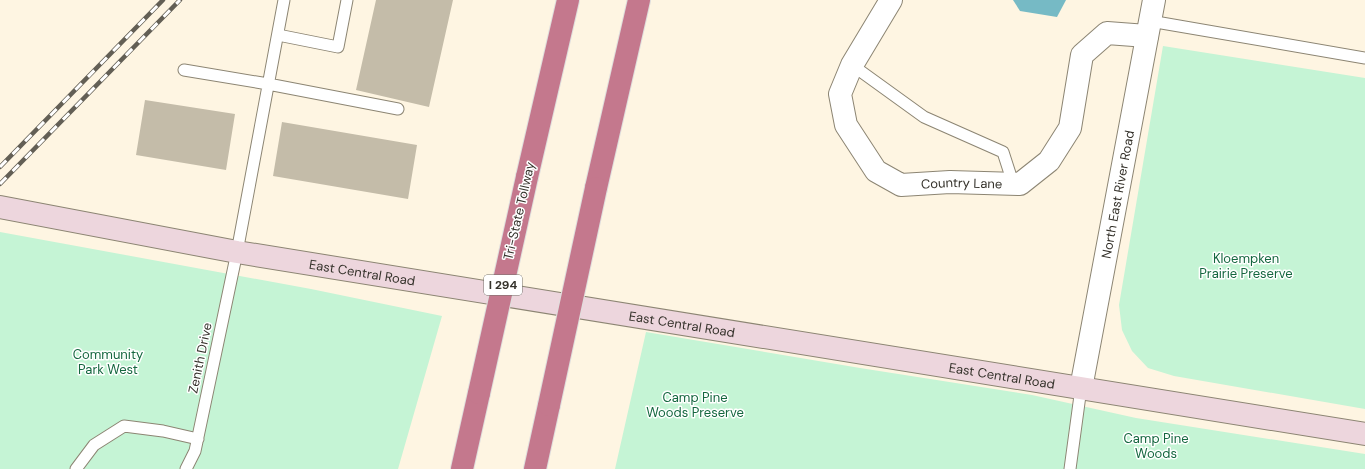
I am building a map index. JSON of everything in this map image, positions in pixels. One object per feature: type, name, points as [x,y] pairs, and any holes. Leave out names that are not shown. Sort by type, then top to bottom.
[{"type":"highway","name":"Tri-State Tollway","points":[[462,469],[568,0]]},
{"type":"highway","points":[[535,469],[638,0]]},
{"type":"main road","name":"East Central Road","points":[[0,208],[237,252],[1365,434]]},
{"type":"street","name":"Country Lane","points":[[891,0],[852,65],[840,94],[846,125],[876,172],[901,185],[950,182],[1020,184],[1049,161],[1070,128],[1082,55],[1107,33],[1149,29]]},
{"type":"street","name":"North East River Road","points":[[1081,388],[1154,0]]},
{"type":"lane","name":"Zenith Drive","points":[[186,469],[195,451],[198,439],[237,252],[284,0]]},
{"type":"lane","points":[[278,34],[338,47],[347,0]]},
{"type":"lane","points":[[1149,29],[1365,58]]},
{"type":"lane","points":[[852,65],[924,118],[1003,152],[1013,184]]},
{"type":"lane","points":[[184,70],[268,84],[398,109]]},
{"type":"lane","points":[[1070,469],[1081,388]]},
{"type":"lane","points":[[76,469],[94,445],[124,426],[163,431],[198,439]]},
{"type":"green space","name":"Kloempken Prairie Preserve","points":[[1163,46],[1365,78],[1365,409],[1174,376],[1148,368],[1132,351],[1122,330],[1119,305]]},
{"type":"green space","name":"Community Park West","points":[[0,232],[311,289],[442,316],[398,469],[0,469]]},
{"type":"green space","name":"Camp Pine Woods Preserve","points":[[646,332],[1032,395],[1136,418],[1365,454],[1365,469],[615,469]]},
{"type":"water","points":[[1013,0],[1066,0],[1057,17],[1020,11]]},
{"type":"building","points":[[376,0],[453,0],[429,107],[356,90]]},
{"type":"building","points":[[145,100],[235,114],[226,170],[136,155]]},
{"type":"building","points":[[282,122],[417,145],[408,199],[273,176]]},
{"type":"railway","points":[[0,167],[163,0]]},
{"type":"railway","points":[[0,184],[180,0]]},
{"type":"park label","name":"Camp Pine Woods","points":[[1156,446]]}]
